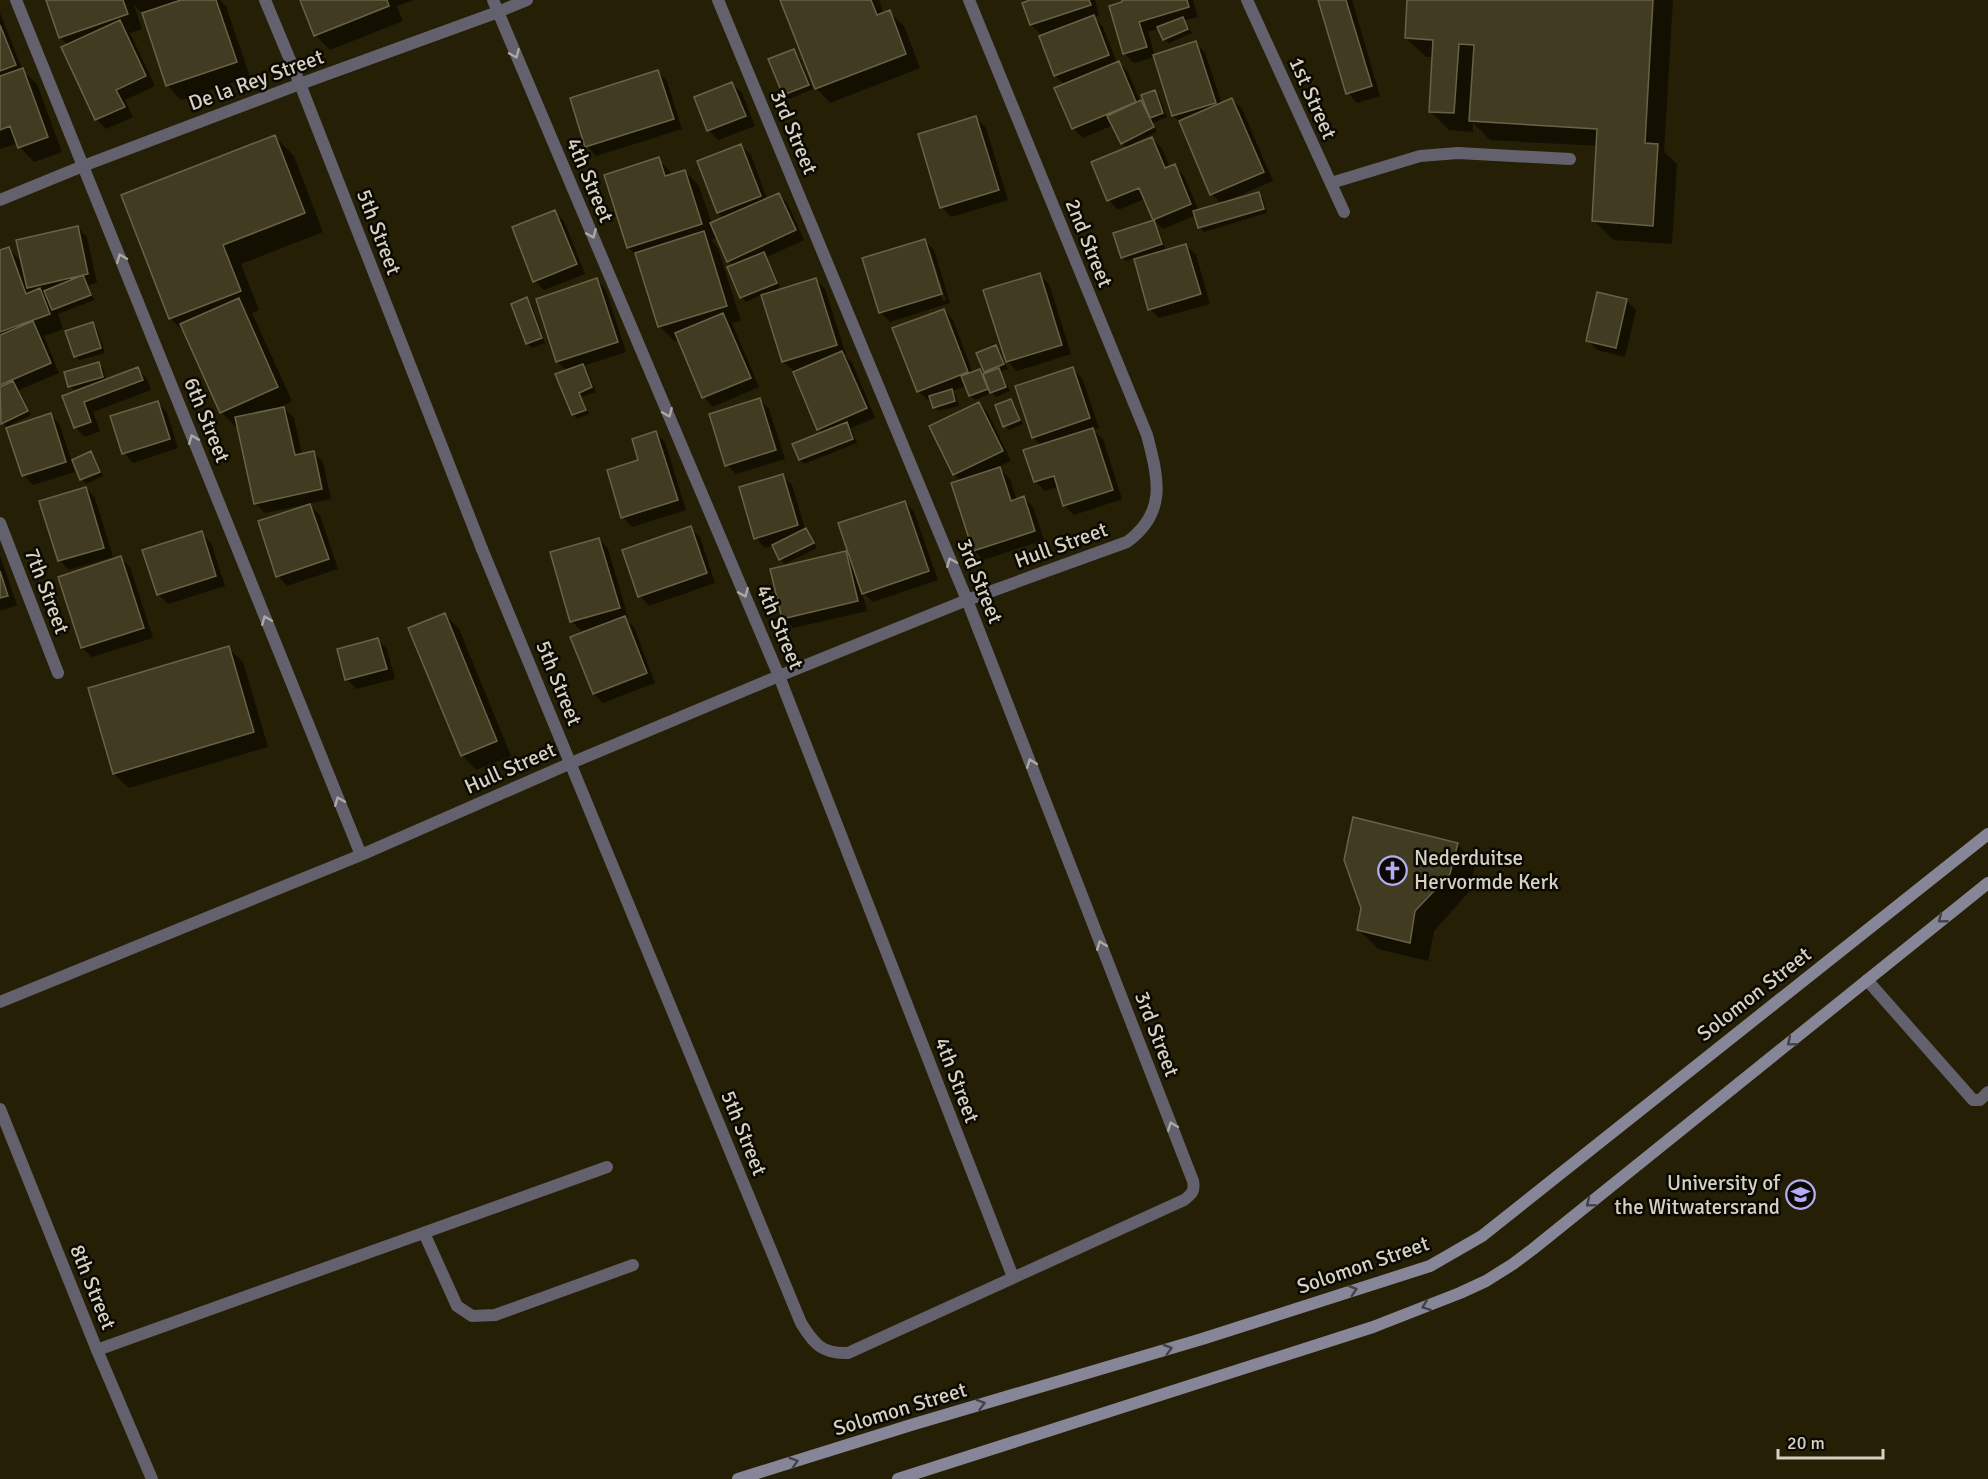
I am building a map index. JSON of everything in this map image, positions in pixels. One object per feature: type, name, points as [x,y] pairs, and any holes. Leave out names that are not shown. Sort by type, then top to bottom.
[{"type":"main road","name":"Solomon Street","points":[[738,1479],[1202,1339],[1430,1266],[1482,1236],[1988,834]]},
{"type":"main road","points":[[898,1479],[1373,1327],[1486,1281],[1513,1264],[1988,883]]},
{"type":"street","name":"6th Street","points":[[16,0],[361,855]]},
{"type":"street","name":"5th Street","points":[[265,0],[482,549],[801,1323],[809,1335],[826,1351],[848,1353],[1013,1277]]},
{"type":"street","name":"4th Street","points":[[493,0],[779,676],[1013,1277]]},
{"type":"street","name":"De la Rey Street","points":[[0,200],[83,166],[527,0]]},
{"type":"street","name":"3rd Street","points":[[718,0],[967,600],[1193,1181],[1194,1189],[1191,1195],[1184,1200],[1013,1277]]},
{"type":"street","name":"2nd Street","points":[[969,0],[1147,435],[1158,487],[1156,504]]},
{"type":"street","name":"1st Street","points":[[1247,0],[1344,212]]},
{"type":"street","points":[[1331,183],[1420,156],[1458,153],[1570,159]]},
{"type":"street","name":"Hull Street","points":[[0,1002],[361,855],[571,763],[779,676],[967,600],[1127,542],[1147,523],[1156,504]]},
{"type":"street","name":"7th Street","points":[[0,523],[58,673]]},
{"type":"street","points":[[1867,980],[1973,1100],[1980,1100],[1988,1092]]},
{"type":"street","name":"8th Street","points":[[0,1108],[97,1350],[152,1479]]},
{"type":"street","points":[[97,1350],[607,1167]]},
{"type":"street","points":[[424,1233],[457,1306],[472,1316],[495,1315],[633,1265]]},
{"type":"building","points":[[46,0],[123,0],[128,14],[59,38]]},
{"type":"building","points":[[181,0],[216,0],[237,62],[166,86],[142,13]]},
{"type":"building","points":[[300,0],[387,0],[389,6],[314,36]]},
{"type":"building","points":[[780,0],[871,0],[877,15],[890,10],[906,54],[815,89]]},
{"type":"building","points":[[1030,0],[1089,0],[1091,5],[1030,25],[1022,3]]},
{"type":"building","points":[[1122,0],[1187,0],[1189,7],[1139,22],[1147,47],[1123,54],[1109,6],[1122,2]]},
{"type":"building","points":[[1318,0],[1346,0],[1372,86],[1346,94]]},
{"type":"building","points":[[1407,0],[1653,0],[1645,143],[1658,144],[1653,226],[1592,221],[1597,129],[1469,121],[1474,45],[1459,44],[1454,113],[1429,112],[1433,40],[1405,38]]},
{"type":"building","points":[[1094,15],[1109,55],[1054,76],[1039,36]]},
{"type":"building","points":[[1183,17],[1188,29],[1163,40],[1157,27]]},
{"type":"building","points":[[120,20],[146,76],[116,90],[125,107],[95,120],[61,47]]},
{"type":"building","points":[[0,25],[16,65],[0,71]]},
{"type":"building","points":[[1196,41],[1216,103],[1172,116],[1153,55]]},
{"type":"building","points":[[794,49],[809,85],[783,95],[768,59]]},
{"type":"building","points":[[1119,61],[1136,102],[1072,129],[1054,88]]},
{"type":"building","points":[[23,68],[48,137],[18,148],[10,126],[0,130],[0,76]]},
{"type":"building","points":[[658,70],[674,119],[585,147],[570,98]]},
{"type":"building","points":[[732,82],[746,116],[707,131],[694,97]]},
{"type":"building","points":[[1155,90],[1163,113],[1150,118],[1141,95]]},
{"type":"building","points":[[1232,98],[1264,172],[1210,195],[1179,121]]},
{"type":"building","points":[[1141,100],[1154,127],[1121,144],[1107,116]]},
{"type":"building","points":[[976,116],[999,190],[940,208],[918,134]]},
{"type":"building","points":[[275,135],[305,213],[223,245],[241,291],[169,319],[121,195]]},
{"type":"building","points":[[1152,137],[1165,168],[1175,164],[1191,204],[1153,220],[1139,188],[1107,201],[1091,162]]},
{"type":"building","points":[[741,144],[761,196],[717,213],[697,161]]},
{"type":"building","points":[[659,157],[665,176],[685,170],[702,224],[627,248],[604,175]]},
{"type":"building","points":[[1259,192],[1264,209],[1198,228],[1193,211]]},
{"type":"building","points":[[779,193],[796,230],[727,262],[710,223]]},
{"type":"building","points":[[555,210],[577,264],[533,282],[512,227]]},
{"type":"building","points":[[1154,220],[1162,244],[1121,258],[1113,233]]},
{"type":"building","points":[[78,226],[88,274],[27,288],[16,240]]},
{"type":"building","points":[[704,231],[727,306],[658,327],[635,253]]},
{"type":"building","points":[[925,239],[942,294],[879,313],[862,258]]},
{"type":"building","points":[[1186,244],[1201,294],[1148,310],[1134,259]]},
{"type":"building","points":[[9,247],[26,294],[40,288],[50,314],[0,332],[0,250]]},
{"type":"building","points":[[764,252],[777,283],[740,298],[727,267]]},
{"type":"building","points":[[1040,273],[1062,345],[1006,362],[983,290]]},
{"type":"building","points":[[83,275],[91,295],[52,310],[44,291]]},
{"type":"building","points":[[597,278],[618,342],[556,362],[536,299]]},
{"type":"building","points":[[816,278],[837,345],[782,362],[761,295]]},
{"type":"building","points":[[1597,292],[1627,299],[1616,348],[1586,341]]},
{"type":"building","points":[[527,297],[542,338],[526,344],[511,304]]},
{"type":"building","points":[[239,298],[278,387],[220,413],[180,324]]},
{"type":"building","points":[[944,309],[968,372],[917,392],[892,328]]},
{"type":"building","points":[[723,313],[751,378],[702,398],[675,333]]},
{"type":"building","points":[[33,321],[51,363],[0,385],[0,335]]},
{"type":"building","points":[[93,322],[101,348],[74,357],[65,331]]},
{"type":"building","points":[[996,345],[1004,364],[984,372],[976,353]]},
{"type":"building","points":[[842,351],[867,408],[817,430],[793,372]]},
{"type":"building","points":[[99,362],[103,377],[68,387],[64,372]]},
{"type":"building","points":[[583,364],[592,387],[579,393],[586,410],[572,415],[555,374]]},
{"type":"building","points":[[138,367],[143,380],[84,402],[91,422],[74,428],[62,396]]},
{"type":"building","points":[[1073,367],[1090,418],[1032,438],[1015,386]]},
{"type":"building","points":[[999,368],[1006,387],[990,393],[983,374]]},
{"type":"building","points":[[980,369],[988,389],[969,396],[961,376]]},
{"type":"building","points":[[13,381],[28,411],[1,424],[0,387]]},
{"type":"building","points":[[952,389],[955,401],[933,408],[929,396]]},
{"type":"building","points":[[760,398],[776,450],[725,466],[709,414]]},
{"type":"building","points":[[1011,399],[1020,420],[1003,427],[995,405]]},
{"type":"building","points":[[158,401],[170,439],[122,454],[110,416]]},
{"type":"building","points":[[979,402],[1003,451],[953,475],[929,426]]},
{"type":"building","points":[[284,407],[295,455],[314,451],[322,489],[254,504],[235,417]]},
{"type":"building","points":[[51,413],[66,462],[22,476],[6,428]]},
{"type":"building","points":[[847,422],[853,439],[799,460],[792,444]]},
{"type":"building","points":[[1093,428],[1113,490],[1063,506],[1054,476],[1034,482],[1023,450]]},
{"type":"building","points":[[656,431],[678,500],[621,518],[607,470],[638,460],[632,439]]},
{"type":"building","points":[[91,451],[100,472],[80,480],[72,460]]},
{"type":"building","points":[[1000,467],[1011,501],[1024,496],[1035,531],[973,551],[951,483]]},
{"type":"building","points":[[783,474],[798,525],[754,539],[739,487]]},
{"type":"building","points":[[86,487],[104,548],[58,561],[39,501]]},
{"type":"building","points":[[905,501],[929,571],[862,594],[838,523]]},
{"type":"building","points":[[310,504],[329,559],[276,577],[258,521]]},
{"type":"building","points":[[691,526],[707,573],[638,597],[622,550]]},
{"type":"building","points":[[806,528],[814,543],[779,560],[772,545]]},
{"type":"building","points":[[202,531],[216,576],[157,595],[142,550]]},
{"type":"building","points":[[599,538],[620,608],[570,622],[550,552]]},
{"type":"building","points":[[846,551],[858,601],[782,619],[770,569]]},
{"type":"building","points":[[121,556],[144,628],[81,648],[58,577]]},
{"type":"building","points":[[0,571],[8,596],[0,598]]},
{"type":"building","points":[[445,613],[497,741],[461,756],[408,628]]},
{"type":"building","points":[[625,616],[647,673],[593,694],[570,637]]},
{"type":"building","points":[[378,638],[387,669],[345,680],[337,649]]},
{"type":"building","points":[[229,646],[254,732],[113,774],[88,688]]},
{"type":"building","points":[[1353,817],[1458,843],[1450,874],[1415,911],[1410,943],[1357,930],[1361,908],[1344,860]]},
{"type":"place","name":"Nederduitse Hervormde Kerk","points":[[1393,870]]},
{"type":"place","name":"University of the Witwatersrand","points":[[1801,1195]]}]
